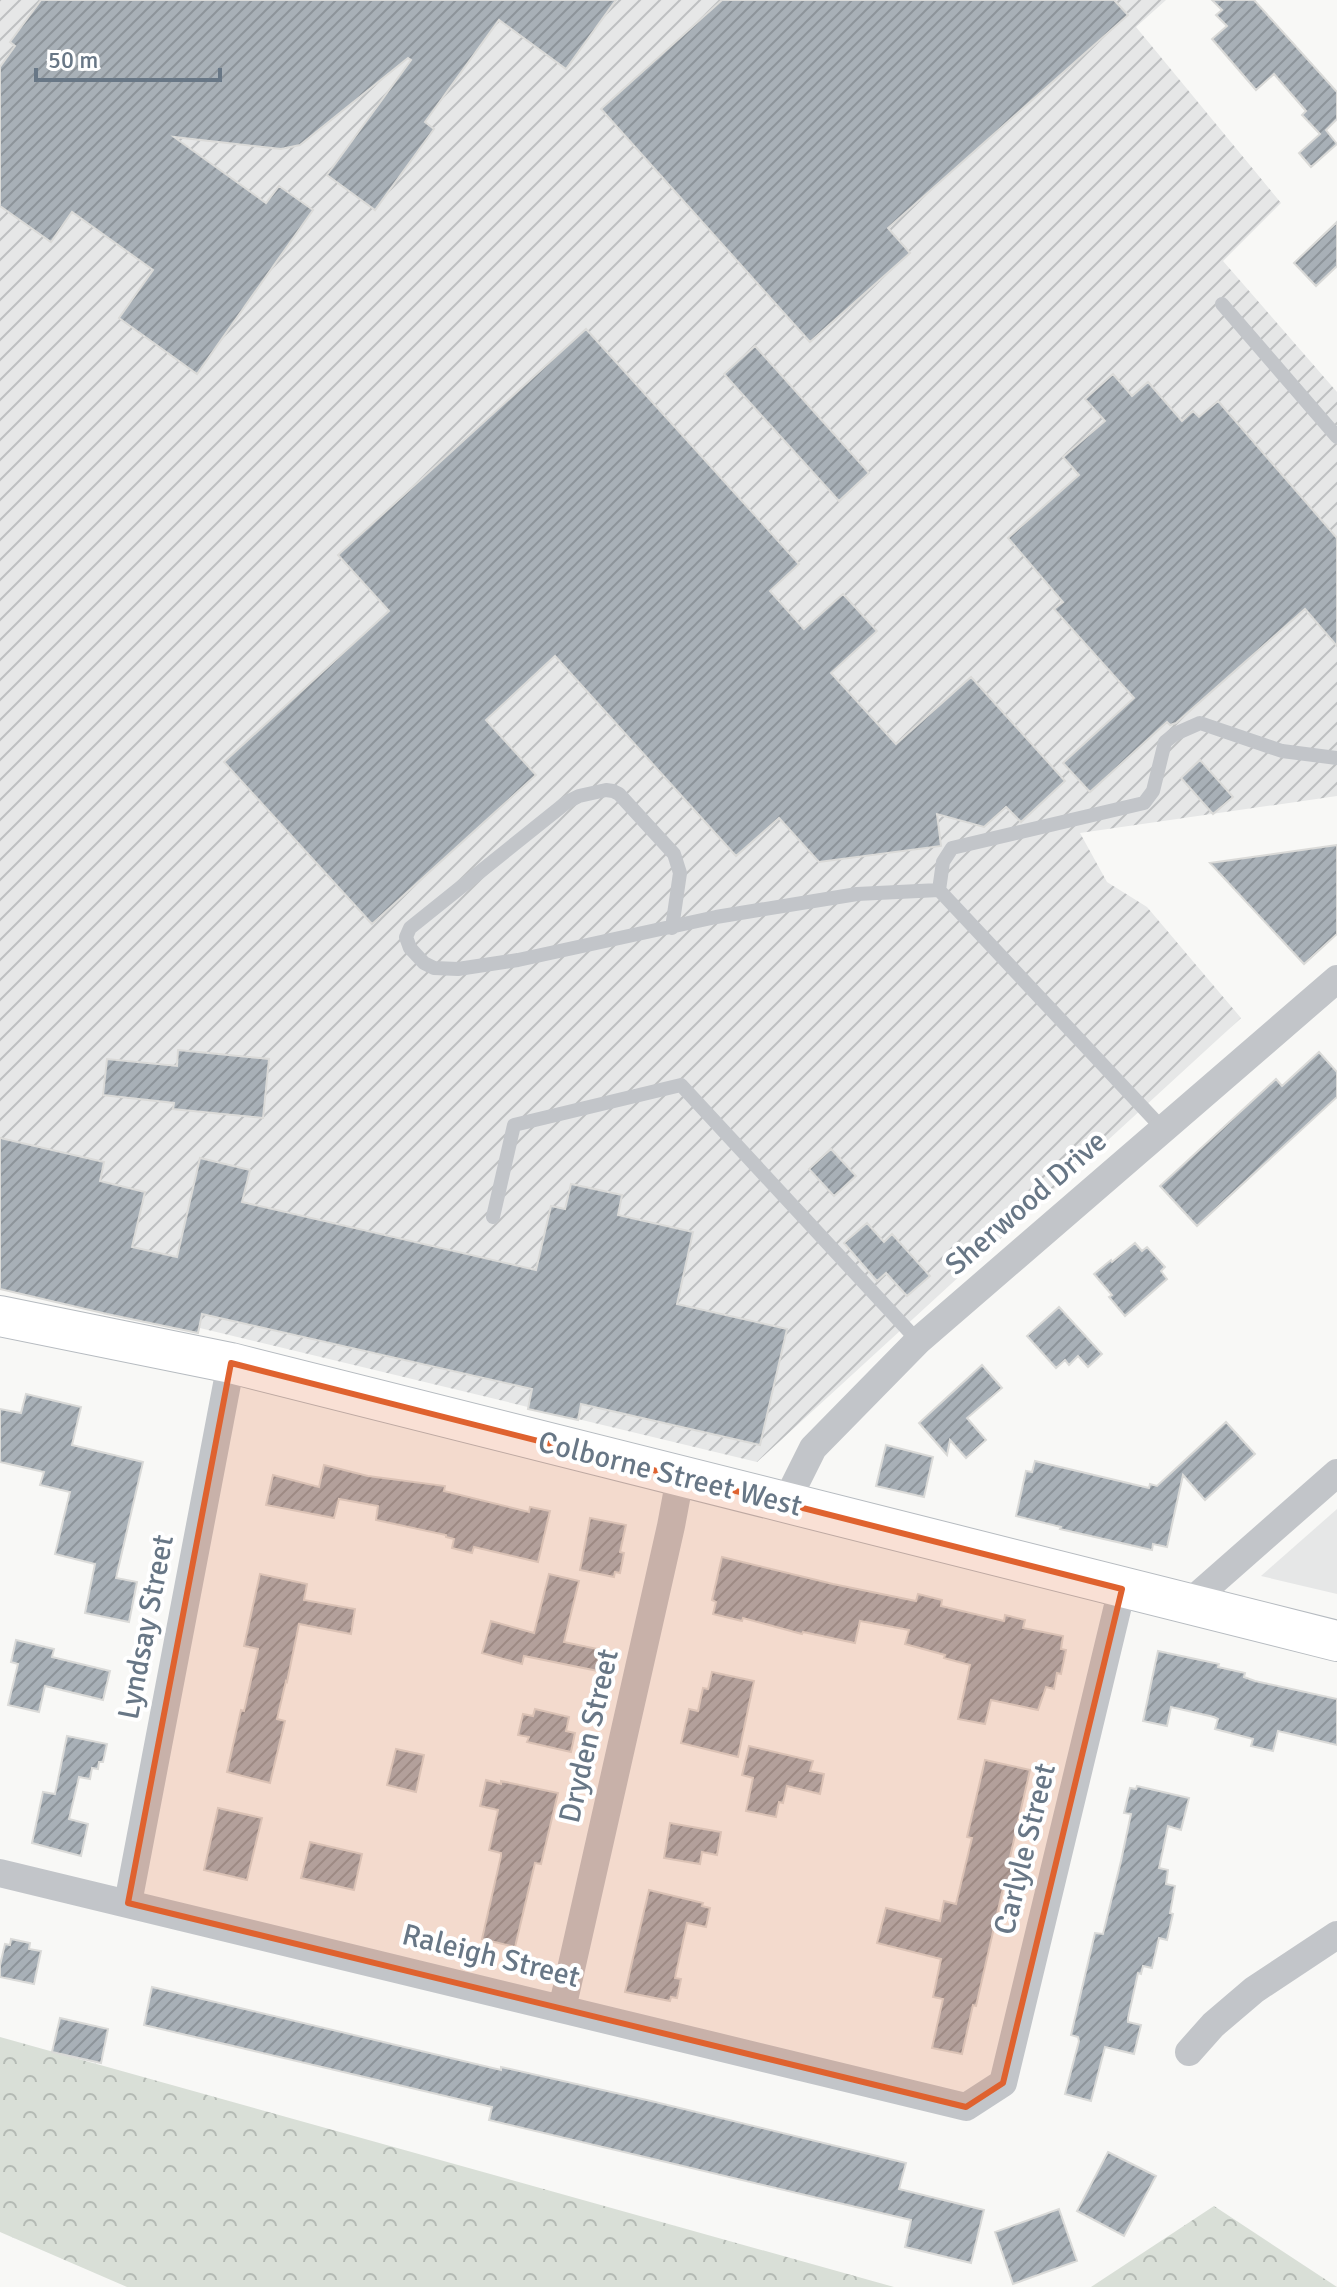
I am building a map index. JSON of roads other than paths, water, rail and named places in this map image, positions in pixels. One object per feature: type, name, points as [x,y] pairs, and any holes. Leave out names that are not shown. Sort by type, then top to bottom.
[{"type":"main road","name":"Colborne Street West","points":[[0,1316],[231,1363],[1337,1641]]},
{"type":"street","name":"Sherwood Drive","points":[[786,1502],[813,1448],[918,1341],[1337,979]]},
{"type":"street","name":"Lyndsay Street","points":[[128,1903],[231,1363]]},
{"type":"street","points":[[1187,1605],[1337,1473]]},
{"type":"street","name":"Dryden Street","points":[[562,2009],[680,1478]]},
{"type":"street","name":"Carlyle Street","points":[[966,2107],[1003,2083],[1122,1589]]},
{"type":"street","name":"Raleigh Street","points":[[0,1873],[966,2107]]},
{"type":"street","points":[[1189,2052],[1213,2025],[1254,1990],[1337,1935]]},
{"type":"lane","points":[[1222,304],[1337,437]]},
{"type":"lane","points":[[939,890],[943,862],[952,848],[1144,803],[1153,791],[1165,742],[1200,723],[1282,751],[1337,758]]},
{"type":"lane","points":[[672,928],[680,873],[674,854],[619,794],[606,790],[567,802],[410,928],[406,937],[410,948],[424,963],[434,968],[458,969],[518,960],[672,928],[716,917],[857,894],[939,890],[1163,1129]]},
{"type":"lane","points":[[493,1217],[514,1125],[681,1085],[918,1341]]}]
